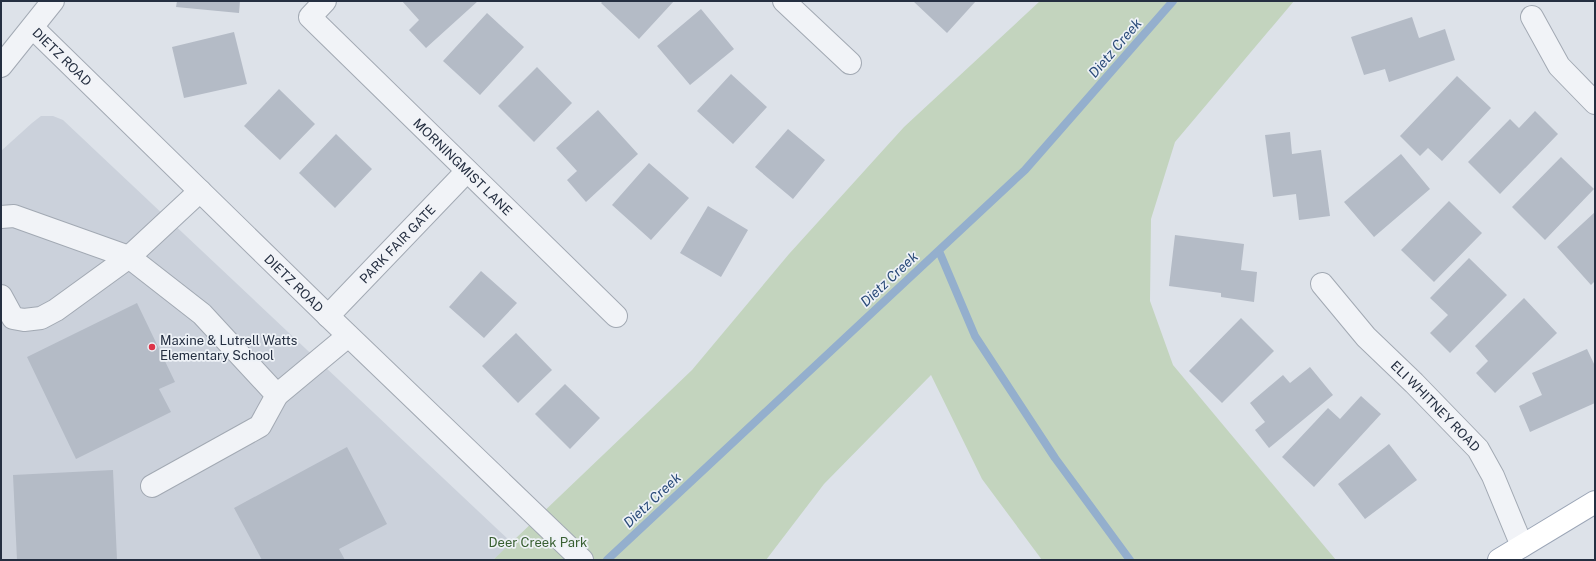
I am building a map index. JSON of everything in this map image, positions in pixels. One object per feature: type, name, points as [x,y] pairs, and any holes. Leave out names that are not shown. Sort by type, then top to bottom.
[{"type":"main road","points":[[1499,560],[1595,502]]},
{"type":"street","name":"DIETZ ROAD","points":[[53,1],[33,28],[348,336],[582,560]]},
{"type":"street","name":"MORNINGMIST LANE","points":[[325,1],[310,17],[616,316]]},
{"type":"street","points":[[784,1],[850,63]]},
{"type":"street","points":[[1532,17],[1559,66],[1595,103]]},
{"type":"street","points":[[1,66],[33,28]]},
{"type":"street","name":"PARK FAIR GATE","points":[[328,316],[467,171]]},
{"type":"street","points":[[1,296],[13,318],[24,320],[41,318],[56,310],[129,257],[200,191]]},
{"type":"street","points":[[1,217],[14,216],[129,257],[202,314],[278,395]]},
{"type":"street","name":"ELI WHITNEY ROAD","points":[[1322,284],[1366,337],[1414,383],[1478,449],[1493,476],[1522,546]]},
{"type":"street","points":[[152,486],[260,426],[278,395],[348,336]]},
{"type":"shaded area","name":"Maxine & Lutrell Watts Elementary School","points":[[41,116],[53,116],[63,120],[512,543],[493,560],[1,560],[1,151]]},
{"type":"green space","name":"Deer Creek Park","points":[[1040,1],[1294,1],[1175,142],[1151,219],[1150,301],[1173,365],[1336,560],[1042,560],[982,479],[931,375],[824,484],[766,560],[493,560],[692,370],[789,254],[904,127]]},
{"type":"building","points":[[177,1],[240,1],[239,13],[176,7]]},
{"type":"building","points":[[402,1],[478,1],[426,48],[409,30],[419,20]]},
{"type":"building","points":[[603,1],[674,1],[639,39],[601,3]]},
{"type":"building","points":[[913,1],[976,1],[947,33]]},
{"type":"building","points":[[701,9],[734,49],[690,85],[657,46]]},
{"type":"building","points":[[487,13],[524,47],[480,95],[443,61]]},
{"type":"building","points":[[1412,17],[1419,38],[1445,29],[1455,60],[1389,82],[1385,69],[1364,75],[1351,37]]},
{"type":"building","points":[[234,32],[247,84],[184,98],[172,47]]},
{"type":"building","points":[[537,67],[572,103],[534,142],[498,106]]},
{"type":"building","points":[[731,74],[767,107],[733,144],[697,111]]},
{"type":"building","points":[[1457,76],[1491,108],[1442,161],[1428,148],[1420,156],[1400,136]]},
{"type":"building","points":[[279,89],[315,124],[280,160],[244,126]]},
{"type":"building","points":[[598,110],[638,154],[586,202],[567,180],[577,171],[556,148]]},
{"type":"building","points":[[1535,111],[1558,134],[1500,194],[1468,162],[1510,119],[1519,128]]},
{"type":"building","points":[[788,129],[825,160],[793,199],[755,167]]},
{"type":"building","points":[[1290,132],[1292,154],[1321,150],[1330,216],[1299,220],[1296,194],[1273,197],[1265,135]]},
{"type":"building","points":[[336,134],[372,169],[335,208],[299,173]]},
{"type":"building","points":[[1401,154],[1430,189],[1374,237],[1344,202]]},
{"type":"building","points":[[1561,157],[1594,189],[1545,240],[1512,207]]},
{"type":"building","points":[[649,163],[689,198],[651,240],[612,205]]},
{"type":"building","points":[[1449,201],[1482,233],[1434,282],[1401,250]]},
{"type":"building","points":[[708,206],[748,230],[721,277],[680,253]]},
{"type":"building","points":[[1595,212],[1595,281],[1591,285],[1557,247]]},
{"type":"building","points":[[1175,235],[1244,244],[1241,270],[1257,272],[1254,302],[1221,297],[1221,293],[1169,286]]},
{"type":"building","points":[[1469,258],[1507,295],[1450,353],[1430,333],[1448,315],[1430,298]]},
{"type":"building","points":[[481,271],[517,303],[484,338],[449,307]]},
{"type":"building","points":[[1524,298],[1557,333],[1495,393],[1476,373],[1488,361],[1475,346]]},
{"type":"building","points":[[137,303],[175,382],[159,389],[171,412],[76,459],[27,357]]},
{"type":"building","points":[[1241,318],[1274,351],[1222,403],[1189,371]]},
{"type":"building","points":[[516,333],[552,370],[518,403],[482,366]]},
{"type":"building","points":[[1587,349],[1595,366],[1595,403],[1530,432],[1519,406],[1542,395],[1532,373]]},
{"type":"building","points":[[1310,367],[1333,395],[1269,448],[1255,430],[1265,422],[1250,403],[1283,375],[1290,383]]},
{"type":"building","points":[[565,384],[600,418],[570,449],[535,414]]},
{"type":"building","points":[[1361,396],[1381,414],[1314,487],[1282,457],[1328,408],[1340,419]]},
{"type":"building","points":[[1389,444],[1417,480],[1365,519],[1338,484]]},
{"type":"building","points":[[347,447],[387,524],[339,549],[345,560],[262,560],[234,508]]},
{"type":"building","points":[[113,470],[117,560],[17,560],[13,475]]},
{"type":"waterway","name":"Dietz Creek","points":[[607,560],[1025,170],[1173,1]]},
{"type":"waterway","points":[[939,251],[975,336],[1055,458],[1130,560]]},
{"type":"place","name":"Maxine & Lutrell Watts Elementary School","points":[[152,347]]}]
